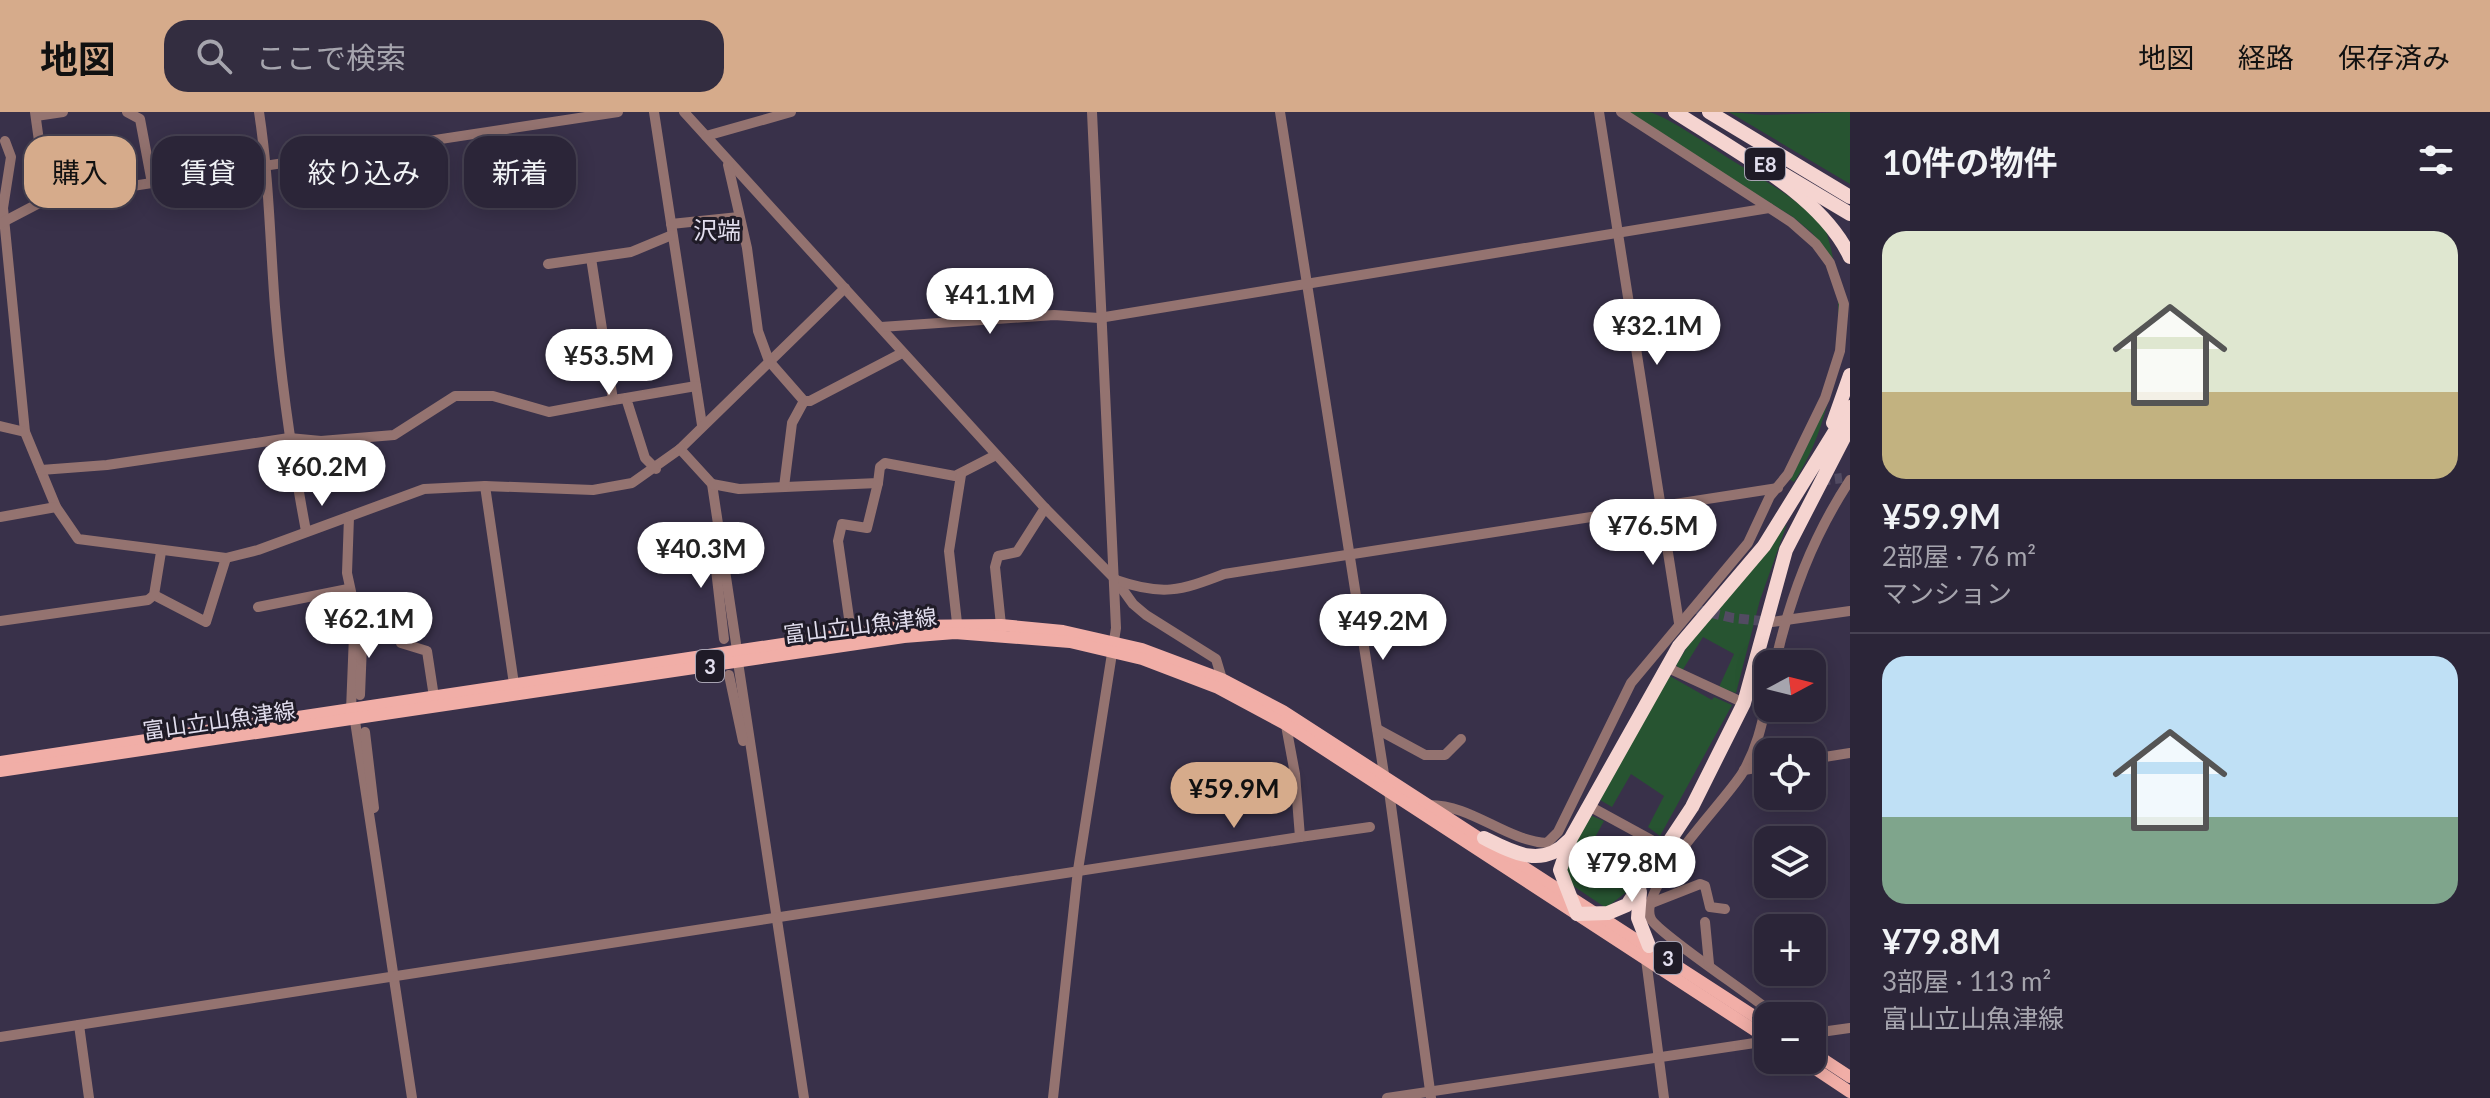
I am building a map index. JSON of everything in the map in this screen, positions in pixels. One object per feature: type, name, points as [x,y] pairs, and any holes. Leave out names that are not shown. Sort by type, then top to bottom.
[{"type":"highway","points":[[1675,112],[1805,201],[1835,232],[1850,257]]},
{"type":"highway","name":"E8","points":[[1682,112],[1850,214]]},
{"type":"highway","name":"E8","points":[[1709,112],[1850,197]]},
{"type":"highway","points":[[1810,474],[1850,375]]},
{"type":"highway","points":[[1850,407],[1764,546],[1693,628],[1666,667],[1571,838],[1560,870],[1577,914],[1600,914],[1621,909],[1642,884],[1692,807],[1744,703],[1779,570],[1850,426]]},
{"type":"highway","points":[[1816,490],[1850,439]]},
{"type":"highway","points":[[1484,838],[1524,856],[1537,857],[1554,853],[1571,838]]},
{"type":"highway","points":[[1642,884],[1637,909],[1648,953]]},
{"type":"main road","name":"富山立山魚津線","points":[[0,771],[957,623],[1001,625],[1115,647],[1222,679],[1384,774],[1567,892],[1754,1030]]},
{"type":"main road","name":"富山立山魚津線","points":[[852,639],[955,633],[1059,641],[1115,647],[1175,670],[1284,717],[1389,791],[1577,914],[1754,1017]]},
{"type":"main road","name":"富山立山魚津線","points":[[0,762],[353,715],[514,684],[738,656]]},
{"type":"main road","points":[[1826,1061],[1850,1077]]},
{"type":"main road","points":[[1823,1074],[1850,1092]]},
{"type":"street","points":[[39,136],[36,114],[63,112]]},
{"type":"street","points":[[127,112],[140,119],[152,183],[136,185]]},
{"type":"street","points":[[259,112],[268,166],[275,307],[289,438],[306,531]]},
{"type":"street","points":[[264,167],[618,112]]},
{"type":"street","points":[[654,112],[702,425]]},
{"type":"street","points":[[684,112],[902,353],[1146,615],[1216,659],[1222,679]]},
{"type":"street","points":[[706,136],[791,112]]},
{"type":"street","points":[[1053,1098],[1078,870],[1115,647],[1115,579],[1099,318],[1092,112]]},
{"type":"street","points":[[1280,112],[1384,774]]},
{"type":"street","points":[[1599,112],[1679,623]]},
{"type":"street","points":[[1429,805],[1465,810],[1529,842],[1547,843],[1558,832],[1631,683],[1748,543],[1770,496],[1778,488],[1825,398],[1840,351],[1844,304],[1830,263],[1816,244],[1769,208],[1621,112]]},
{"type":"street","points":[[5,141],[11,157],[2,223],[25,432],[56,507],[78,539],[226,558],[424,489],[485,486],[612,489],[632,483],[656,469],[680,449],[845,288]]},
{"type":"street","points":[[727,162],[758,331],[769,361],[804,401],[810,401],[902,353]]},
{"type":"street","points":[[2,223],[30,208]]},
{"type":"street","points":[[881,327],[1054,315],[1099,318],[1618,236],[1769,208]]},
{"type":"street","points":[[548,264],[631,252],[672,230],[739,217]]},
{"type":"street","points":[[591,258],[613,400]]},
{"type":"street","points":[[41,470],[107,465],[289,438],[321,441],[394,435],[427,410],[455,396],[493,396],[549,412],[696,386]]},
{"type":"street","points":[[626,398],[645,458],[656,469]]},
{"type":"street","points":[[784,487],[792,423],[804,401]]},
{"type":"street","points":[[0,426],[25,432]]},
{"type":"street","points":[[680,449],[712,484],[804,1098]]},
{"type":"street","points":[[852,639],[838,541],[842,524],[867,528],[880,467],[885,463],[961,475],[996,455]]},
{"type":"street","points":[[957,623],[949,551],[961,475]]},
{"type":"street","points":[[1779,650],[1799,575],[1847,479]]},
{"type":"street","points":[[712,484],[739,489],[878,483]]},
{"type":"street","points":[[485,486],[514,684]]},
{"type":"street","points":[[1115,579],[1161,593],[1224,574],[1778,488]]},
{"type":"street","points":[[0,517],[56,507]]},
{"type":"street","points":[[1001,625],[995,567],[998,556],[1017,552],[1045,508]]},
{"type":"street","points":[[349,517],[348,589],[358,612],[360,695]]},
{"type":"street","points":[[0,621],[148,600],[154,595],[161,552]]},
{"type":"street","points":[[722,553],[715,561],[724,639]]},
{"type":"street","points":[[154,595],[206,622],[226,558]]},
{"type":"street","points":[[258,607],[348,589]]},
{"type":"street","points":[[1772,622],[1850,611]]},
{"type":"street","points":[[358,612],[394,618],[401,628],[401,643],[427,651],[434,697]]},
{"type":"street","points":[[358,612],[353,715],[412,1098]]},
{"type":"street","points":[[1666,667],[1744,703]]},
{"type":"street","points":[[729,675],[745,752],[752,760]]},
{"type":"street","points":[[1284,717],[1295,774],[1300,837]]},
{"type":"street","points":[[1758,1002],[1661,931],[1650,919],[1649,904],[1664,874],[1725,801],[1760,738],[1763,722]]},
{"type":"street","points":[[1377,729],[1425,755],[1445,755],[1461,739]]},
{"type":"street","points":[[365,732],[376,822],[370,827]]},
{"type":"street","points":[[1826,757],[1850,753]]},
{"type":"street","points":[[1744,770],[1754,768]]},
{"type":"street","points":[[1389,791],[1431,1094]]},
{"type":"street","points":[[1589,806],[1664,847]]},
{"type":"street","points":[[0,1037],[1370,827]]},
{"type":"street","points":[[1649,904],[1700,884],[1705,886],[1710,907],[1725,909]]},
{"type":"street","points":[[1705,922],[1709,964]]},
{"type":"street","points":[[1648,953],[1664,1098]]},
{"type":"street","points":[[79,1025],[89,1098]]},
{"type":"street","points":[[1826,1031],[1850,1028]]},
{"type":"street","points":[[1387,1098],[1431,1094],[1657,1055],[1754,1042]]},
{"type":"green space","points":[[1625,112],[1649,112],[1668,120],[1795,201],[1826,231],[1836,283],[1830,255],[1812,233],[1793,217]]},
{"type":"green space","points":[[1729,112],[1764,115],[1850,112],[1850,184]]},
{"type":"green space","points":[[1836,283],[1844,317],[1836,352],[1838,325]]},
{"type":"green space","points":[[1836,352],[1821,424],[1794,482],[1789,479],[1823,412]]},
{"type":"green space","points":[[1787,524],[1760,600],[1736,693],[1719,687],[1734,654],[1703,637],[1682,671],[1676,665],[1693,638]]},
{"type":"green space","points":[[1668,675],[1712,700],[1714,697],[1732,705],[1660,836],[1648,827],[1664,796],[1631,774],[1612,807],[1600,800]]},
{"type":"green space","points":[[1590,815],[1604,821],[1587,852],[1624,870],[1641,840],[1653,847],[1629,890],[1606,908],[1569,883],[1563,868]]},
{"type":"tunnel","points":[[1820,481],[1842,478]]},
{"type":"tunnel","points":[[1695,609],[1733,618],[1772,622]]},
{"type":"district","name":"沢端","points":[[717,229]]}]
